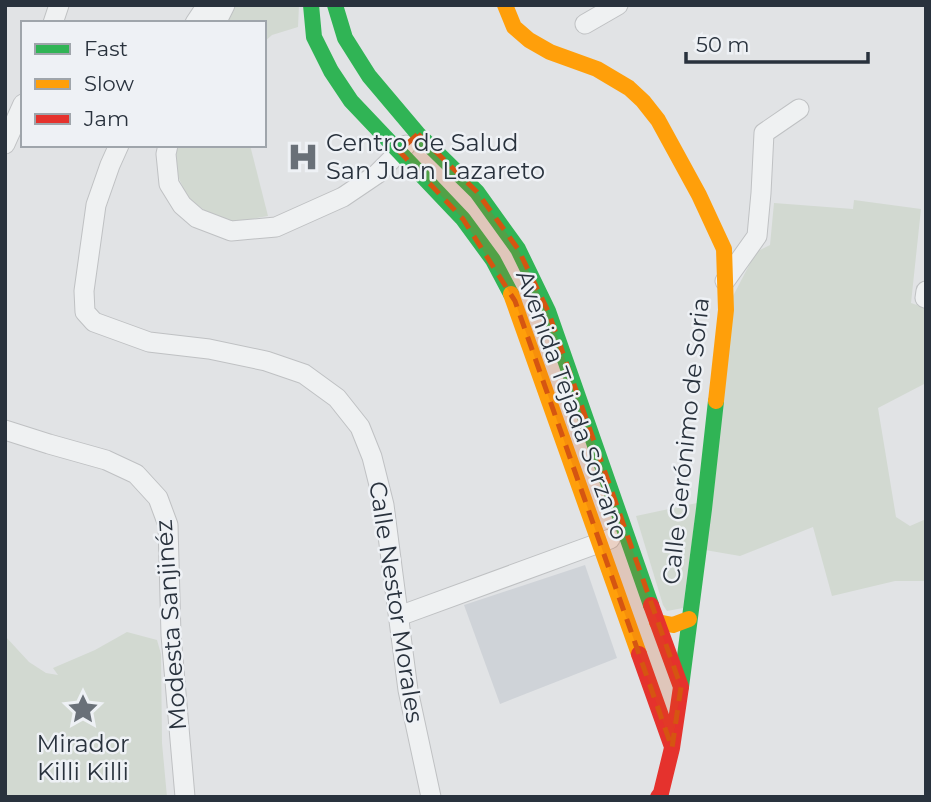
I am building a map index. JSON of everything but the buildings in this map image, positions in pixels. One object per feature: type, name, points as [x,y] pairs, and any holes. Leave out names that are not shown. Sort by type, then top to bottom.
[{"type":"main road","name":"Avenida Tejada Sorzano","points":[[311,5],[314,37],[331,71],[351,101],[463,219],[493,260],[515,301],[672,748]]},
{"type":"main road","name":"Avenida Tejada Sorzano","points":[[335,5],[345,38],[369,76],[418,134],[477,192],[518,249],[548,311],[681,687],[672,748],[658,797]]},
{"type":"main road","name":"Calle Gerónimo de Soria","points":[[505,5],[514,27],[529,40],[550,52],[597,69],[629,88],[643,101],[658,120],[699,195],[724,249],[726,310],[681,687]]},
{"type":"main road","points":[[657,622],[671,626],[680,625],[689,619]]},
{"type":"main road","points":[[638,653],[648,658],[656,658],[686,644]]},
{"type":"street","points":[[196,21],[207,5]]},
{"type":"street","points":[[217,21],[225,5]]},
{"type":"street","points":[[585,24],[618,5]]},
{"type":"street","points":[[5,144],[21,108]]},
{"type":"street","points":[[725,281],[757,236],[764,133],[799,109]]},
{"type":"street","points":[[168,147],[169,184],[182,205],[197,218],[231,231],[276,227],[343,197],[377,174],[418,134]]},
{"type":"street","name":"Calle Nestor Morales","points":[[118,147],[96,205],[84,291],[85,312],[93,322],[149,342],[209,349],[266,361],[304,374],[337,398],[360,427],[372,457],[384,505],[408,690],[430,797]]},
{"type":"street","points":[[925,298],[926,291]]},
{"type":"street","name":"Modesta Sanjinéz","points":[[5,430],[106,460],[136,474],[158,498],[168,525],[171,635],[185,797]]},
{"type":"street","points":[[399,616],[625,533]]},
{"type":"highlighted area","points":[[418,134],[477,192],[518,249],[548,311],[681,687],[672,748],[515,301],[463,219],[399,151]]},
{"type":"shaded area","points":[[235,5],[299,5],[298,27],[272,35],[266,40],[266,21],[226,21]]},
{"type":"shaded area","points":[[177,147],[251,147],[268,216],[235,222],[208,213],[187,197],[175,169]]},
{"type":"shaded area","points":[[854,200],[921,209],[911,303],[926,308],[926,383],[878,408],[896,517],[910,526],[926,519],[926,581],[895,581],[832,596],[813,527],[740,556],[705,550],[733,296],[756,252],[770,245],[774,203],[853,209]]},
{"type":"shaded area","points":[[697,503],[683,608],[667,611],[636,516]]},
{"type":"shaded area","points":[[585,565],[617,658],[500,704],[464,605]]},
{"type":"shaded area","name":"Mirador Killi Killi","points":[[127,632],[157,640],[161,654],[162,743],[167,797],[5,797],[5,636],[29,662],[46,673],[58,675],[53,668],[95,650]]},
{"type":"traffic: fast","points":[[311,5],[314,37],[331,71],[351,101],[463,219],[493,260],[511,294]]},
{"type":"traffic: fast","points":[[335,5],[345,38],[369,76],[418,134],[477,192],[518,249],[548,311],[651,605]]},
{"type":"traffic: fast","points":[[681,687],[716,401]]},
{"type":"traffic: slow","points":[[505,5],[514,27],[529,40],[550,52],[597,69],[629,88],[643,101],[658,120],[699,195],[724,249],[726,310],[716,401]]},
{"type":"traffic: slow","points":[[511,294],[639,654]]},
{"type":"traffic: slow","points":[[657,622],[673,625],[689,619]]},
{"type":"traffic: jam","points":[[651,605],[681,687],[672,748],[658,797]]},
{"type":"traffic: jam","points":[[639,654],[671,744]]},
{"type":"place","name":"Centro de Salud San Juan Lazareto","points":[[303,157]]},
{"type":"place","name":"Mirador Killi Killi","points":[[83,709]]}]
